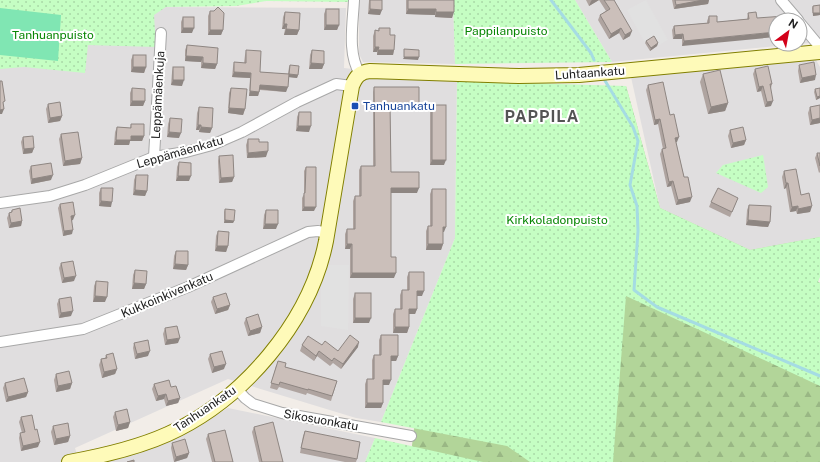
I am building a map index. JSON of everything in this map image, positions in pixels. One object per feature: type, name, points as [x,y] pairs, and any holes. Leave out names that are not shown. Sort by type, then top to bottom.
[{"type":"street","points":[[354,0],[352,53],[356,80]]},
{"type":"street","points":[[781,0],[791,12]]},
{"type":"street","name":"Leppämäenkuja","points":[[154,156],[161,33]]},
{"type":"street","points":[[808,33],[820,47]]},
{"type":"street","name":"Luhtaankatu","points":[[356,80],[370,71],[519,76],[578,75],[820,52]]},
{"type":"street","name":"Leppämäenkatu","points":[[0,203],[50,196],[85,185],[154,156],[186,152],[212,145],[242,132],[297,102],[336,84],[356,80]]},
{"type":"street","name":"Tanhuankatu","points":[[77,461],[141,445],[169,433],[198,417],[237,389],[266,359],[282,338],[298,313],[316,274],[324,250],[356,80]]},
{"type":"street","name":"Kukkoinkivenkatu","points":[[0,342],[83,330],[188,287],[308,232],[318,231],[328,233]]},
{"type":"street","name":"Sikosuonkatu","points":[[237,389],[253,404],[267,409],[411,436]]},
{"type":"shaded area","points":[[0,0],[140,0],[143,7],[346,8],[344,68],[457,81],[455,238],[381,422],[356,418],[228,379],[75,448],[79,462],[0,462]]},
{"type":"shaded area","points":[[359,0],[453,0],[455,64],[363,62],[359,54]]},
{"type":"shaded area","points":[[575,0],[820,0],[820,42],[808,43],[808,12],[768,12],[768,47],[612,62]]},
{"type":"shaded area","points":[[646,0],[668,40],[657,46],[645,43],[627,10]]},
{"type":"shaded area","points":[[815,58],[820,67],[820,237],[750,250],[660,208],[631,77]]},
{"type":"shaded area","points":[[328,265],[349,265],[348,330],[321,326],[321,286]]},
{"type":"shaded area","points":[[228,408],[375,438],[365,462],[109,462],[183,434]]},
{"type":"green space","name":"Tanhuanpuisto","points":[[0,0],[351,0],[351,2],[266,1],[236,6],[166,7],[154,15],[156,47],[88,45],[85,73],[24,67],[0,69]]},
{"type":"green space","name":"Pappilanpuisto","points":[[453,0],[575,0],[612,62],[455,64]]},
{"type":"green space","points":[[0,8],[61,15],[58,61],[0,55]]},
{"type":"green space","name":"Kirkkoladonpuisto","points":[[457,81],[626,86],[660,208],[750,250],[820,237],[820,277],[818,282],[820,283],[820,386],[626,296],[613,462],[530,462],[507,446],[381,422],[455,238]]},
{"type":"green space","name":"Kirkkoladonpuisto","points":[[626,86],[660,208],[750,250],[820,237],[818,282],[820,283],[820,462],[410,462],[423,354]]},
{"type":"green space","points":[[763,155],[768,187],[761,193],[716,173],[723,165]]},
{"type":"green space","points":[[375,438],[483,462],[365,462]]},
{"type":"building","points":[[370,0],[382,0],[382,10],[370,9]]},
{"type":"building","points":[[408,0],[454,0],[454,12],[436,12],[436,9],[408,9]]},
{"type":"building","points":[[604,0],[614,0],[632,31],[625,35],[621,28],[611,34],[600,15],[610,9]]},
{"type":"building","points":[[675,0],[703,0],[676,5]]},
{"type":"building","points":[[820,5],[820,13],[813,13],[813,6]]},
{"type":"building","points":[[218,7],[224,13],[223,30],[210,30],[210,11],[214,11]]},
{"type":"building","points":[[326,9],[339,9],[339,25],[326,25]]},
{"type":"building","points":[[285,12],[300,13],[299,30],[286,29],[287,24],[284,24]]},
{"type":"building","points":[[756,12],[757,18],[768,17],[768,33],[684,41],[683,34],[675,35],[674,26],[709,23],[709,16],[717,16],[717,22],[749,19],[748,13]]},
{"type":"building","points":[[183,17],[194,17],[194,28],[183,28]]},
{"type":"building","points":[[379,28],[390,28],[390,35],[395,35],[394,50],[378,50],[379,47],[375,47],[375,30],[379,31]]},
{"type":"building","points":[[654,36],[658,43],[651,48],[646,41]]},
{"type":"building","points":[[187,45],[218,48],[217,64],[203,63],[203,57],[186,56]]},
{"type":"building","points":[[404,49],[419,50],[419,57],[404,57]]},
{"type":"building","points":[[246,50],[261,51],[260,72],[289,74],[288,87],[260,85],[259,92],[250,91],[251,73],[234,72],[234,62],[246,63]]},
{"type":"building","points":[[312,50],[324,51],[324,64],[311,63]]},
{"type":"building","points":[[133,55],[146,55],[146,67],[133,67]]},
{"type":"building","points":[[814,62],[816,75],[802,78],[799,65]]},
{"type":"building","points":[[290,65],[299,66],[298,75],[289,74]]},
{"type":"building","points":[[768,66],[772,84],[770,84],[773,101],[767,102],[763,86],[759,87],[755,69]]},
{"type":"building","points":[[173,67],[184,67],[184,80],[173,80]]},
{"type":"building","points":[[720,70],[728,103],[711,107],[703,74]]},
{"type":"building","points":[[0,81],[2,81],[5,101],[3,102],[4,109],[0,110]]},
{"type":"building","points":[[663,82],[670,115],[674,114],[679,137],[675,138],[684,177],[688,177],[692,197],[678,200],[673,181],[669,182],[662,149],[666,148],[660,119],[655,120],[648,85]]},
{"type":"building","points":[[374,87],[419,87],[419,103],[390,103],[391,172],[419,172],[419,188],[391,188],[391,257],[396,257],[396,273],[352,273],[352,244],[347,244],[347,229],[355,229],[355,196],[361,196],[361,166],[375,166]]},
{"type":"building","points":[[132,88],[145,89],[145,101],[132,101]]},
{"type":"building","points":[[231,88],[247,89],[245,109],[229,108]]},
{"type":"building","points":[[820,88],[820,96],[817,97],[815,89]]},
{"type":"building","points":[[60,102],[62,116],[50,118],[48,104]]},
{"type":"building","points":[[432,105],[446,105],[446,160],[432,160]]},
{"type":"building","points":[[820,105],[820,118],[812,120],[810,107]]},
{"type":"building","points":[[199,107],[213,108],[212,128],[201,127],[201,125],[198,125]]},
{"type":"building","points":[[299,112],[311,112],[311,126],[298,126]]},
{"type":"building","points":[[170,118],[182,119],[181,133],[169,132]]},
{"type":"building","points":[[131,124],[144,124],[144,136],[131,136],[131,140],[116,140],[117,127],[131,128]]},
{"type":"building","points":[[743,127],[746,140],[733,143],[730,130]]},
{"type":"building","points":[[78,132],[82,158],[65,161],[61,134]]},
{"type":"building","points":[[33,136],[34,148],[24,149],[23,137]]},
{"type":"building","points":[[248,139],[259,139],[259,142],[268,142],[268,151],[248,153]]},
{"type":"building","points":[[817,153],[820,153],[820,166]]},
{"type":"building","points":[[233,155],[234,177],[221,178],[219,156]]},
{"type":"building","points":[[179,162],[191,163],[191,176],[178,176]]},
{"type":"building","points":[[51,163],[53,175],[32,179],[31,166]]},
{"type":"building","points":[[306,167],[316,167],[316,207],[304,207]]},
{"type":"building","points":[[796,169],[801,195],[809,193],[812,206],[798,209],[798,206],[792,207],[788,183],[786,183],[784,171]]},
{"type":"building","points":[[136,175],[148,175],[147,191],[135,190]]},
{"type":"building","points":[[101,188],[113,188],[112,202],[101,201]]},
{"type":"building","points":[[718,188],[738,198],[732,212],[711,202]]},
{"type":"building","points":[[432,189],[446,189],[446,227],[443,227],[443,244],[428,244],[428,226],[432,226]]},
{"type":"building","points":[[73,202],[75,215],[71,216],[73,230],[64,231],[60,204]]},
{"type":"building","points":[[749,205],[771,206],[770,222],[748,220]]},
{"type":"building","points":[[20,208],[22,221],[11,223],[9,213],[12,212],[12,210]]},
{"type":"building","points":[[225,209],[235,210],[234,221],[225,220]]},
{"type":"building","points":[[266,210],[278,210],[278,224],[265,224]]},
{"type":"building","points":[[218,231],[229,232],[228,246],[217,246]]},
{"type":"building","points":[[176,251],[188,251],[188,265],[175,264]]},
{"type":"building","points":[[73,261],[76,276],[64,278],[61,263]]},
{"type":"building","points":[[135,270],[147,271],[146,284],[134,283]]},
{"type":"building","points":[[409,272],[424,272],[424,291],[417,291],[417,309],[409,309],[409,327],[395,327],[395,309],[402,309],[402,290],[409,290]]},
{"type":"building","points":[[96,281],[108,282],[107,297],[95,296]]},
{"type":"building","points":[[226,293],[230,305],[217,309],[213,297]]},
{"type":"building","points":[[355,293],[371,293],[371,318],[355,318]]},
{"type":"building","points":[[71,297],[73,311],[61,313],[59,299]]},
{"type":"building","points":[[258,314],[262,327],[250,331],[246,318]]},
{"type":"building","points":[[177,326],[180,338],[167,340],[165,328]]},
{"type":"building","points":[[350,335],[359,342],[343,364],[334,358],[332,361],[319,351],[316,356],[302,345],[308,336],[322,345],[325,341],[338,351]]},
{"type":"building","points":[[381,335],[398,335],[398,356],[391,356],[391,380],[383,380],[383,403],[367,403],[367,379],[374,379],[374,355],[381,355]]},
{"type":"building","points":[[148,340],[150,351],[137,354],[134,343]]},
{"type":"building","points":[[222,351],[226,364],[214,367],[210,354]]},
{"type":"building","points":[[113,353],[117,369],[104,372],[101,359],[107,358],[106,355]]},
{"type":"building","points":[[278,361],[286,363],[285,367],[337,381],[332,396],[280,382],[279,385],[271,383]]},
{"type":"building","points":[[69,371],[72,383],[58,386],[56,374]]},
{"type":"building","points":[[24,378],[28,392],[8,397],[5,383]]},
{"type":"building","points":[[169,380],[171,387],[176,386],[180,398],[168,401],[166,394],[158,396],[154,384]]},
{"type":"building","points":[[127,409],[130,422],[118,425],[115,412]]},
{"type":"building","points":[[32,415],[35,430],[37,429],[40,442],[23,446],[20,433],[25,432],[21,417]]},
{"type":"building","points":[[273,422],[283,462],[262,462],[254,427]]},
{"type":"building","points":[[68,423],[70,436],[56,439],[53,426]]},
{"type":"building","points":[[225,430],[233,462],[215,462],[208,434]]},
{"type":"building","points":[[305,431],[360,442],[357,459],[301,448]]},
{"type":"building","points":[[185,439],[189,453],[176,457],[172,443]]},
{"type":"waterway","points":[[551,0],[591,53],[594,60]]},
{"type":"waterway","points":[[604,79],[633,127],[638,141],[630,185],[637,206],[638,231],[634,290],[657,307],[820,376]]},
{"type":"place","name":"Tanhuankatu","points":[[355,106]]},
{"type":"district","name":"PAPPILA","points":[[542,116]]}]
